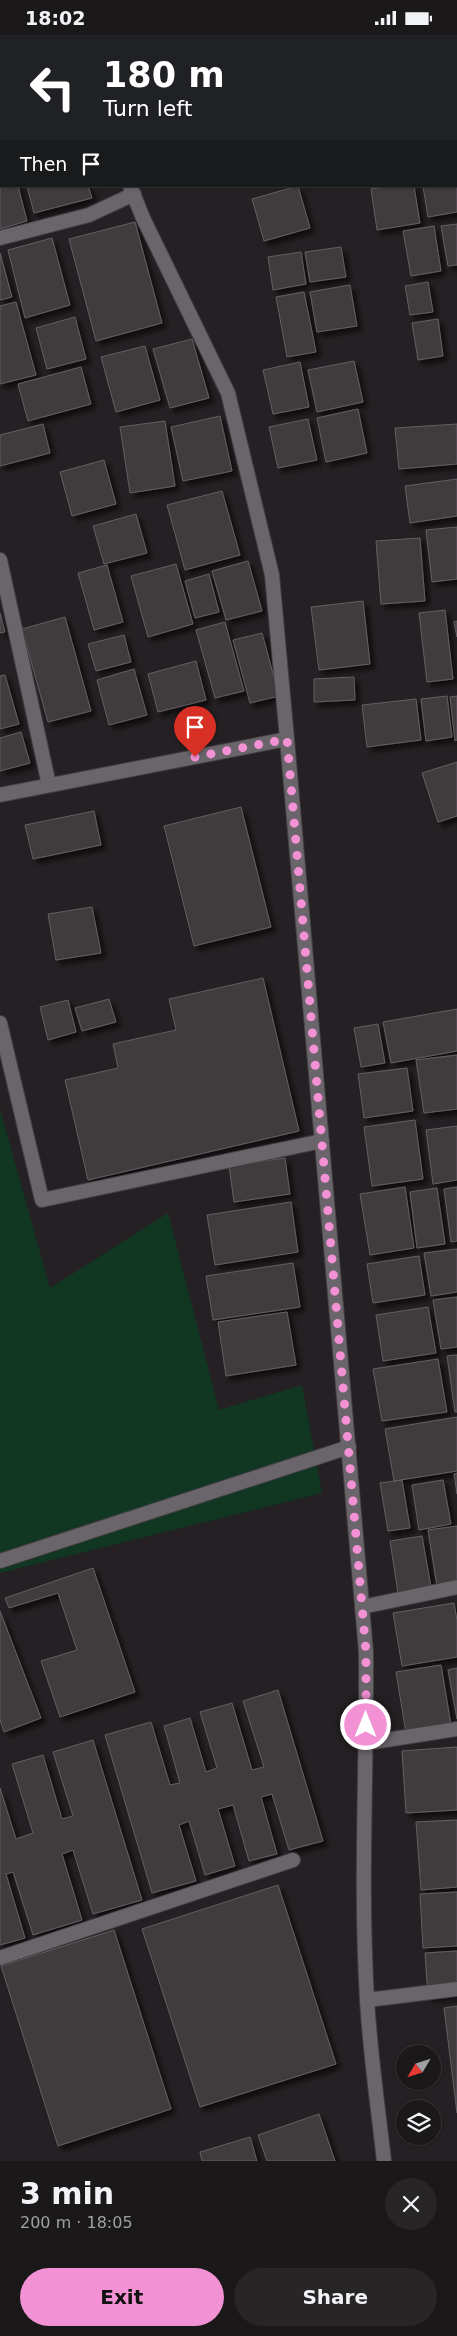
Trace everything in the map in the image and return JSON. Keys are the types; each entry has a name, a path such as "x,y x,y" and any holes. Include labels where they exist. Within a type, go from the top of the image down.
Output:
{"street":[{"path":"0,238 89,215 132,190 143,218 228,393 272,575 366,1652 363,1846 366,2001 384,2161"},
{"path":"0,560 49,785"},
{"path":"0,795 287,739"},
{"path":"0,1023 42,1200 322,1141"},
{"path":"0,1561 349,1447"},
{"path":"362,1607 457,1587"},
{"path":"366,1743 457,1729"},
{"path":"0,1959 293,1861"},
{"path":"366,2001 457,1989"}],"green space":[{"path":"0,1109 50,1288 168,1213 219,1410 302,1385 322,1493 0,1573"}],"building":[{"path":"0,187 18,187 27,221 0,229"},
{"path":"27,187 88,187 92,198 34,213"},
{"path":"298,187 310,228 264,241 252,199"},
{"path":"414,187 420,223 377,230 371,189"},
{"path":"423,187 457,187 457,212 428,217"},
{"path":"135,222 162,323 96,341 69,239"},
{"path":"457,224 457,265 448,266 441,226"},
{"path":"434,226 441,271 411,276 403,231"},
{"path":"52,238 70,305 25,318 8,250"},
{"path":"341,247 346,277 310,282 305,252"},
{"path":"301,252 306,284 273,290 268,257"},
{"path":"0,253 12,297 0,300"},
{"path":"428,282 433,312 410,315 405,286"},
{"path":"350,285 357,326 317,332 310,292"},
{"path":"304,292 316,352 287,357 276,297"},
{"path":"16,302 36,375 0,384 0,306"},
{"path":"75,317 86,359 47,369 36,328"},
{"path":"438,319 443,356 418,360 412,323"},
{"path":"192,339 209,398 170,408 153,349"},
{"path":"145,346 160,400 116,412 101,357"},
{"path":"354,361 363,402 317,412 308,370"},
{"path":"300,362 309,407 273,414 263,370"},
{"path":"81,367 91,404 28,421 18,384"},
{"path":"358,409 367,453 326,462 317,418"},
{"path":"220,416 232,471 183,481 171,427"},
{"path":"308,419 317,460 278,468 269,427"},
{"path":"165,421 175,486 130,493 120,427"},
{"path":"43,424 50,453 0,466 0,435"},
{"path":"457,424 457,464 399,469 395,428"},
{"path":"104,460 116,504 72,516 60,472"},
{"path":"457,479 457,516 410,523 405,486"},
{"path":"222,491 240,555 185,570 167,505"},
{"path":"136,514 147,553 104,564 93,526"},
{"path":"457,527 457,579 432,582 426,530"},
{"path":"420,538 425,601 381,604 376,541"},
{"path":"248,561 262,611 226,620 212,571"},
{"path":"176,564 193,624 148,637 131,576"},
{"path":"107,565 123,622 94,630 78,573"},
{"path":"209,574 219,612 195,618 185,581"},
{"path":"363,601 370,664 319,670 311,607"},
{"path":"445,610 453,679 427,682 419,613"},
{"path":"0,613 5,632 0,633"},
{"path":"65,617 91,711 48,722 22,629"},
{"path":"457,621 457,637 454,622"},
{"path":"225,622 244,691 215,698 196,630"},
{"path":"262,633 279,696 250,703 233,640"},
{"path":"124,635 131,662 96,671 88,644"},
{"path":"196,661 206,700 158,712 148,674"},
{"path":"134,669 147,715 109,725 97,680"},
{"path":"5,675 19,724 0,729 0,676"},
{"path":"354,677 355,700 314,702 314,679"},
{"path":"447,696 452,737 426,741 421,699"},
{"path":"457,696 457,740 455,741 450,697"},
{"path":"416,699 421,740 367,747 362,705"},
{"path":"21,732 30,763 0,771 0,738"},
{"path":"457,762 457,816 438,822 422,773"},
{"path":"241,807 271,927 194,946 164,826"},
{"path":"94,811 101,845 33,859 25,825"},
{"path":"92,907 101,953 56,960 48,914"},
{"path":"263,978 299,1131 88,1180 65,1080 118,1068 113,1044 176,1030 169,999"},
{"path":"109,999 116,1022 82,1031 75,1008"},
{"path":"68,1000 76,1032 48,1040 40,1007"},
{"path":"457,1009 457,1051 391,1063 383,1022"},
{"path":"378,1024 385,1063 361,1067 354,1028"},
{"path":"457,1055 457,1109 424,1113 416,1060"},
{"path":"407,1068 413,1111 364,1118 358,1074"},
{"path":"415,1120 423,1179 372,1186 364,1127"},
{"path":"457,1126 457,1180 433,1184 426,1130"},
{"path":"285,1158 290,1194 234,1202 229,1166"},
{"path":"405,1187 414,1248 370,1255 360,1194"},
{"path":"457,1187 457,1241 451,1242 444,1189"},
{"path":"437,1188 445,1244 417,1248 410,1192"},
{"path":"291,1202 298,1252 215,1265 207,1215"},
{"path":"457,1249 457,1292 431,1296 424,1253"},
{"path":"419,1256 425,1295 373,1303 367,1264"},
{"path":"293,1263 300,1307 213,1320 206,1276"},
{"path":"457,1297 457,1347 441,1349 433,1300"},
{"path":"428,1307 436,1353 383,1361 376,1315"},
{"path":"287,1312 296,1365 226,1376 218,1322"},
{"path":"457,1355 457,1412 455,1412 447,1356"},
{"path":"438,1359 447,1412 382,1421 373,1369"},
{"path":"457,1417 457,1471 394,1481 385,1429"},
{"path":"457,1473 457,1494 454,1474"},
{"path":"402,1480 410,1528 388,1531 380,1483"},
{"path":"443,1480 451,1524 419,1530 412,1485"},
{"path":"457,1526 457,1582 437,1586 428,1530"},
{"path":"422,1536 431,1587 398,1593 390,1541"},
{"path":"93,1568 135,1692 60,1717 41,1661 77,1650 58,1593 9,1608 5,1598"},
{"path":"454,1603 457,1620 457,1657 402,1666 393,1613"},
{"path":"0,1611 41,1718 4,1732 0,1720"},
{"path":"441,1665 451,1725 406,1733 396,1672"},
{"path":"457,1668 457,1719 448,1670"},
{"path":"278,1690 323,1841 289,1850 272,1794 261,1797 277,1854 249,1861 233,1805 218,1809 235,1866 205,1875 189,1821 179,1825 196,1881 152,1893 105,1735 151,1722 170,1785 180,1783 164,1726 190,1718 206,1772 217,1768 200,1712 232,1703 252,1770 264,1767 243,1701"},
{"path":"93,1740 142,1900 93,1914 73,1850 62,1854 82,1920 33,1935 13,1872 6,1874 25,1938 0,1945 0,1788 16,1839 33,1833 12,1764 43,1755 62,1819 73,1816 53,1752"},
{"path":"457,1747 457,1810 406,1813 402,1751"},
{"path":"457,1820 457,1887 421,1890 416,1822"},
{"path":"278,1885 336,2064 200,2107 142,1929"},
{"path":"457,1892 457,1946 423,1948 420,1894"},
{"path":"114,1930 171,2109 58,2146 1,1966"},
{"path":"457,1951 457,1995 428,1997 425,1953"},
{"path":"457,2006 457,2113 444,2008"},
{"path":"319,2114 335,2161 267,2161 258,2135"},
{"path":"250,2137 257,2161 202,2161 200,2152"}],"route":[{"path":"195,757 287,739 366,1652 366,1725"}]}
